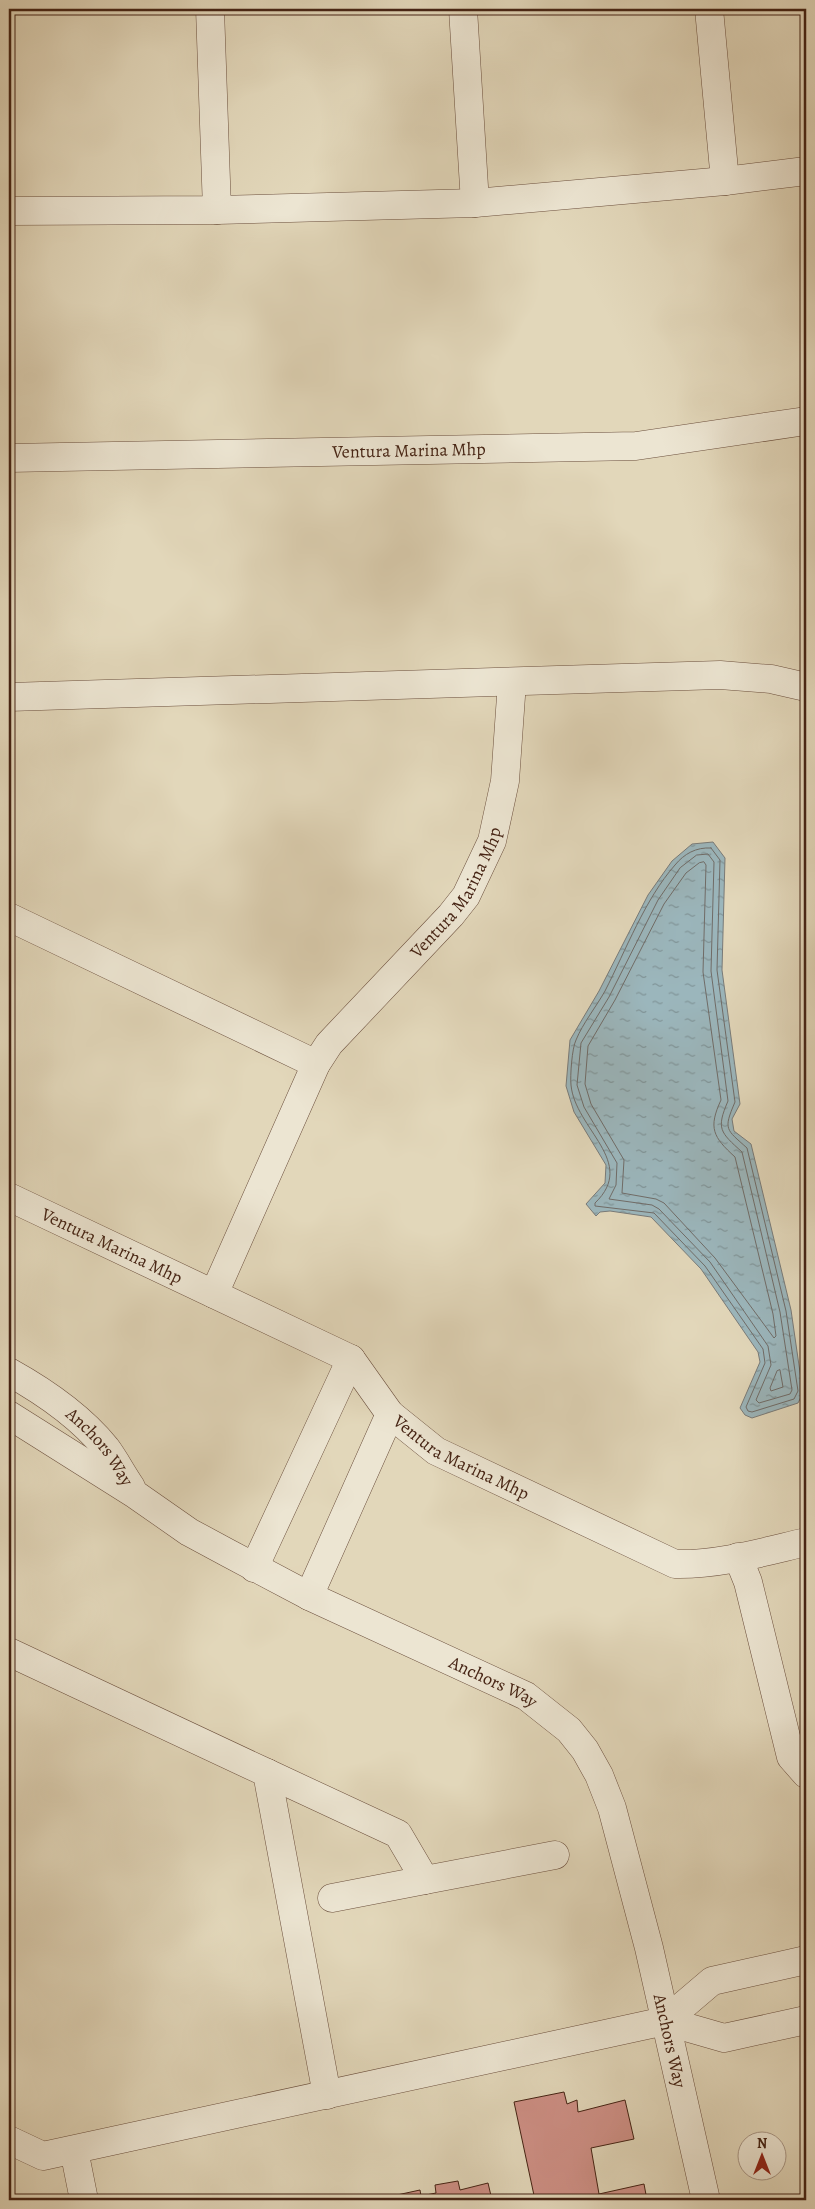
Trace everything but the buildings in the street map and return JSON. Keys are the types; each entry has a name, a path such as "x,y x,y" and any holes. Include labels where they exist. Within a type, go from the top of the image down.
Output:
{"street":[{"path":"210,9 216,210"},
{"path":"463,9 475,203"},
{"path":"709,9 725,181"},
{"path":"9,211 216,210 475,203 725,181 806,171"},
{"name":"Ventura Marina Mhp","path":"9,458 636,446 806,422"},
{"path":"9,697 720,674 771,679 806,687"},
{"name":"Ventura Marina Mhp","path":"214,1294 316,1064 328,1044 451,915 466,896 492,841 505,781 512,682"},
{"path":"9,917 316,1064"},
{"name":"Ventura Marina Mhp","path":"9,1197 351,1360 390,1414 436,1451 675,1564 693,1564 738,1557 806,1542"},
{"path":"254,1568 351,1360"},
{"name":"Anchors Way","path":"9,1372 58,1403 84,1425 106,1448 136,1495 189,1532 309,1596 526,1696 569,1730 585,1750 612,1808 649,1948 706,2200"},
{"path":"9,1394 43,1415 78,1441 106,1448"},
{"path":"309,1596 390,1414"},
{"path":"9,1415 136,1495"},
{"path":"738,1557 748,1582 791,1757 806,1774"},
{"path":"9,1652 398,1834 426,1880"},
{"path":"267,1772 327,2094"},
{"path":"332,1898 555,1855"},
{"path":"9,2140 44,2156 665,2021 712,1981 806,1960"},
{"path":"665,2021 724,2038 806,2020"},
{"path":"74,2150 84,2200"}],"water":[{"path":"713,842 725,858 722,970 740,1104 732,1119 734,1131 751,1144 791,1310 803,1393 798,1403 752,1418 745,1415 740,1408 760,1362 758,1352 701,1269 651,1217 610,1211 600,1212 596,1216 586,1204 605,1183 606,1165 574,1112 566,1086 570,1040 599,991 648,895 672,861 692,844"}]}
